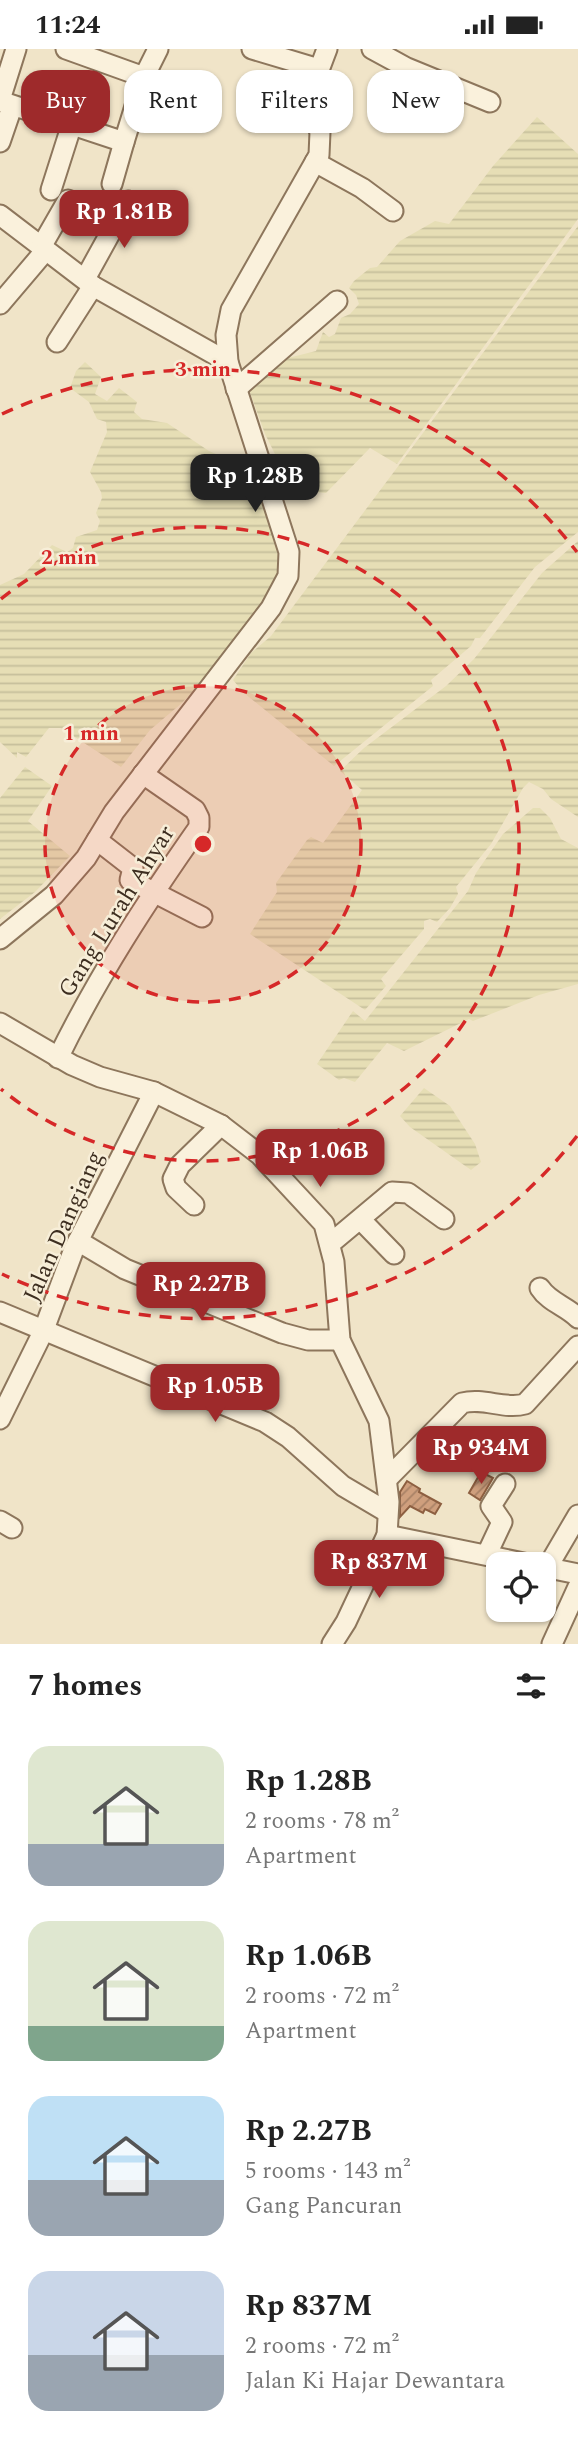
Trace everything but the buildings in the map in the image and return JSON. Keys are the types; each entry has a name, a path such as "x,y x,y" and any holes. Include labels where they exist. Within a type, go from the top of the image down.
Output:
{"street":[{"path":"0,142 4,103 16,49"},
{"path":"66,49 124,71"},
{"path":"148,70 158,49"},
{"path":"252,49 319,69"},
{"path":"0,939 54,895 86,858 143,774 271,608 288,576 289,552 236,390 228,362 226,335 231,310 315,162 321,141 320,132 307,102 327,49"},
{"path":"372,49 407,68 490,102"},
{"path":"4,103 21,108"},
{"path":"0,304 43,249 59,195 70,133"},
{"path":"98,133 124,142"},
{"path":"112,184 127,133"},
{"path":"315,162 362,188 393,211"},
{"path":"57,342 128,201"},
{"path":"2,222 89,282 228,362"},
{"path":"236,390 337,301"},
{"name":"Gang Lurah Ahyar","path":"58,1058 86,1001 154,891 199,827 195,810 143,774"},
{"path":"97,840 133,868 130,880 202,917"},
{"path":"0,1023 58,1058 100,1077 154,1092 221,1125 260,1155 295,1189 324,1224 331,1243 340,1340 379,1422 387,1479 387,1535 346,1622 332,1644"},
{"name":"Jalan Dangiang","path":"0,1419 43,1332 78,1241 154,1092"},
{"path":"194,1205 176,1188 173,1179 180,1165 221,1125"},
{"path":"331,1243 392,1192 408,1193 444,1219"},
{"path":"361,1220 394,1254"},
{"path":"78,1241 125,1269 282,1333 308,1340 340,1340"},
{"path":"540,1288 550,1300 562,1304 578,1318"},
{"path":"0,1312 265,1422 288,1437 344,1486 387,1512"},
{"path":"387,1479 461,1403 475,1400 513,1407 525,1404 578,1346"},
{"path":"488,1552 502,1522 491,1506 505,1484"},
{"path":"552,1552 578,1515"},
{"path":"387,1535 486,1554"},
{"path":"556,1569 578,1574"},
{"path":"552,1644 578,1587"}],"shaded area":[{"path":"537,117 578,154 578,219 397,464 370,448 326,493 315,492 306,498 288,482 293,467 284,458 277,458 248,387 282,353 292,357 316,351 323,332 329,337 335,334 341,318 350,314 359,304 356,295 349,288 354,281 370,268 377,267 400,241 435,221 449,224 493,166"},
{"path":"578,226 578,532 535,567 480,638 475,638 471,646 431,680 433,686 334,766 244,693 233,680 251,653 271,636"},
{"path":"85,362 101,377 95,394 107,401 119,388 137,402 134,412 142,419 167,423 209,451 257,472 287,556 277,585 228,654 182,703 150,730 121,767 61,728 49,728 26,757 17,752 17,758 0,742 0,585 24,574 52,545 67,552 73,548 76,537 97,530 100,521 96,513 102,498 101,492 90,472 107,432 106,422 97,419 89,402 70,388 76,371"},
{"path":"578,541 578,817 551,799 543,789 529,782 491,844 456,887 458,894 450,908 437,922 430,919 424,921 424,929 381,979 386,986 365,1010 250,934 277,892 276,883 307,840 311,837 323,843 362,790 340,771 364,748 446,686 474,659 542,573"},
{"path":"25,767 52,786 28,821 70,856 35,892 0,919 0,798"},
{"path":"533,808 540,808 550,818 561,839 578,848 578,984 539,995 473,1021 469,1019 404,1051 387,1043 355,1082 344,1078 339,1080 317,1064 353,1011 365,1021 468,891 476,873 503,834"},
{"path":"424,1088 450,1106 475,1144 481,1162 471,1170 410,1127 400,1116"}]}
